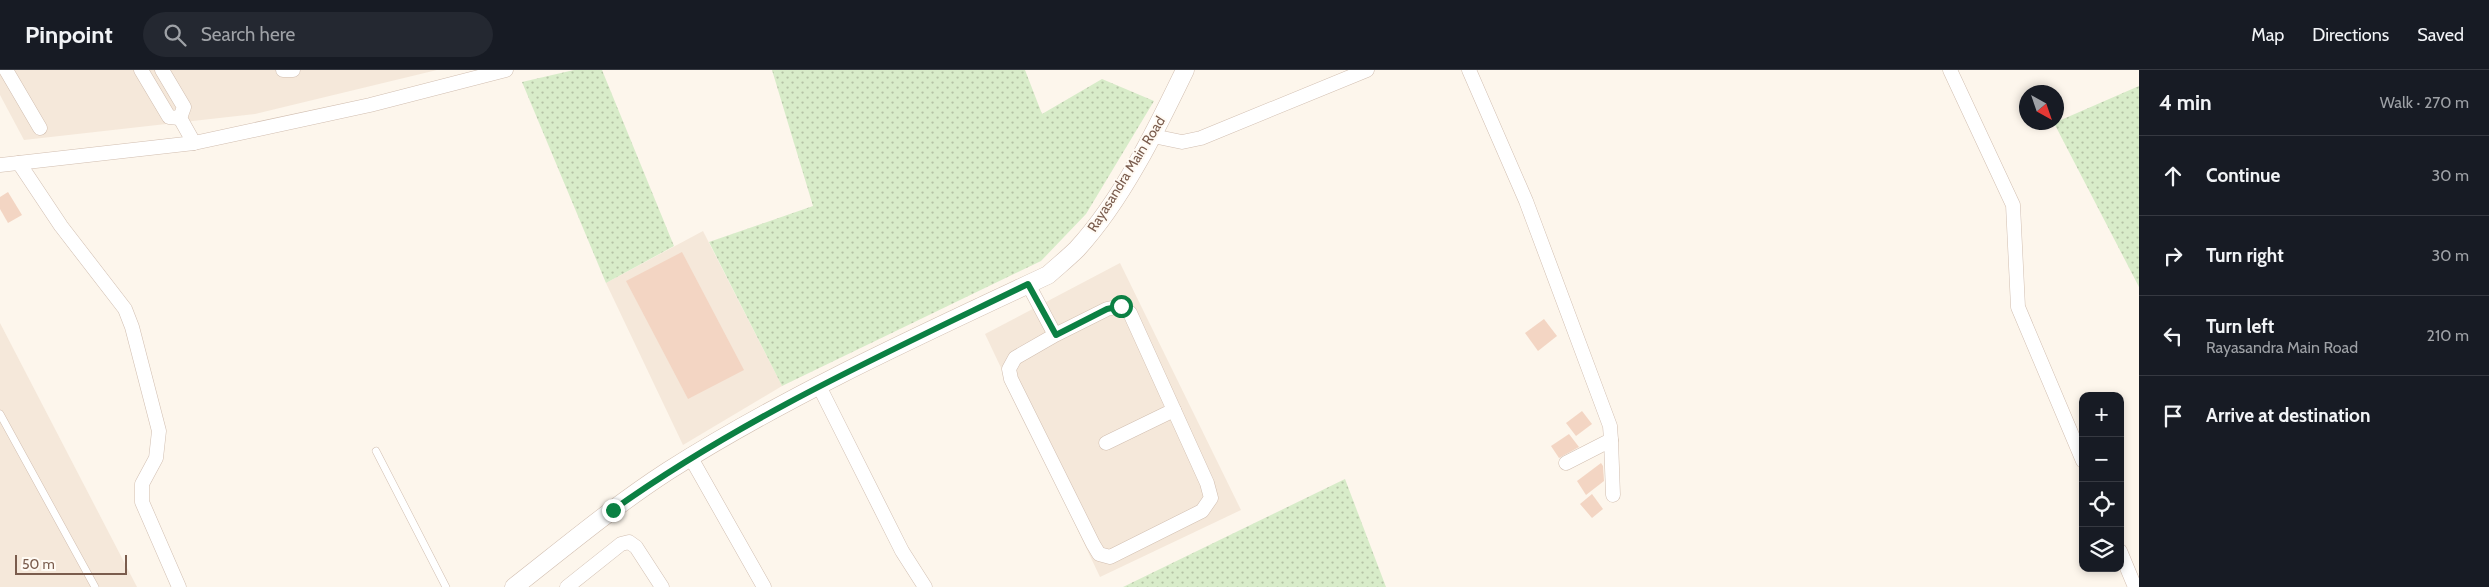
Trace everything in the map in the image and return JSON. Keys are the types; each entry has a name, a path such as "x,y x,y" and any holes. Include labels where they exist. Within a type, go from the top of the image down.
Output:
{"street":[{"path":"6,70 40,128"},
{"path":"141,70 169,117 180,118"},
{"path":"162,70 184,107 180,118 194,143"},
{"path":"283,70 293,70"},
{"path":"0,165 194,143 370,105 506,70"},
{"name":"Rayasandra Main Road","path":"514,587 613,510 691,458 819,386 1048,275 1076,250 1099,222 1153,136 1185,70"},
{"path":"1153,136 1182,142 1201,138 1367,70"},
{"path":"1468,70 1526,201 1604,408 1611,440 1614,495"},
{"path":"1950,70 2013,205 2018,307 2079,452"},
{"path":"18,163 60,226 125,309 132,327 159,431 156,458 142,484 142,502 179,587"},
{"path":"1028,284 1056,335"},
{"path":"1121,306 1130,313 1207,483 1211,498 1202,511 1110,557 1099,554 1011,379 1009,369 1015,358 1056,335 1107,309 1121,306"},
{"path":"819,386 902,551 925,587"},
{"path":"1106,443 1174,410"},
{"path":"1566,463 1611,440"},
{"path":"691,458 764,587"},
{"path":"567,587 621,544 629,542 636,548 662,587"},
{"path":"2124,561 2135,587"}],"lane":[{"path":"0,414 96,587"},
{"path":"376,451 446,587"}],"shaded area":[{"path":"0,70 437,70 255,114 24,140 0,95"},
{"path":"703,231 782,386 683,445 606,283"},
{"path":"1120,263 1241,510 1100,577 985,334"},
{"path":"0,323 137,587 0,587"}],"green space":[{"path":"574,70 602,70 674,246 606,283 522,82"},
{"path":"772,70 1025,70 1042,114 1102,79 1154,101 1086,214 1041,261 782,386 709,242 813,206"},
{"path":"2139,86 2139,287 2058,130 2064,130 2064,119"},
{"path":"1345,479 1386,587 1123,587"}],"building":[{"path":"8,192 22,215 8,223 0,209 0,197"},
{"path":"682,252 744,370 688,399 626,281"},
{"path":"1544,319 1557,336 1538,351 1525,333"},
{"path":"1582,411 1592,424 1576,436 1566,423"},
{"path":"1569,434 1579,447 1559,458 1551,446"},
{"path":"1601,463 1604,481 1586,495 1577,481"},
{"path":"1592,494 1603,509 1592,518 1580,504"}],"route":[{"path":"613,510 668,472 819,386 1028,284 1056,335 1107,309 1121,306"}]}
